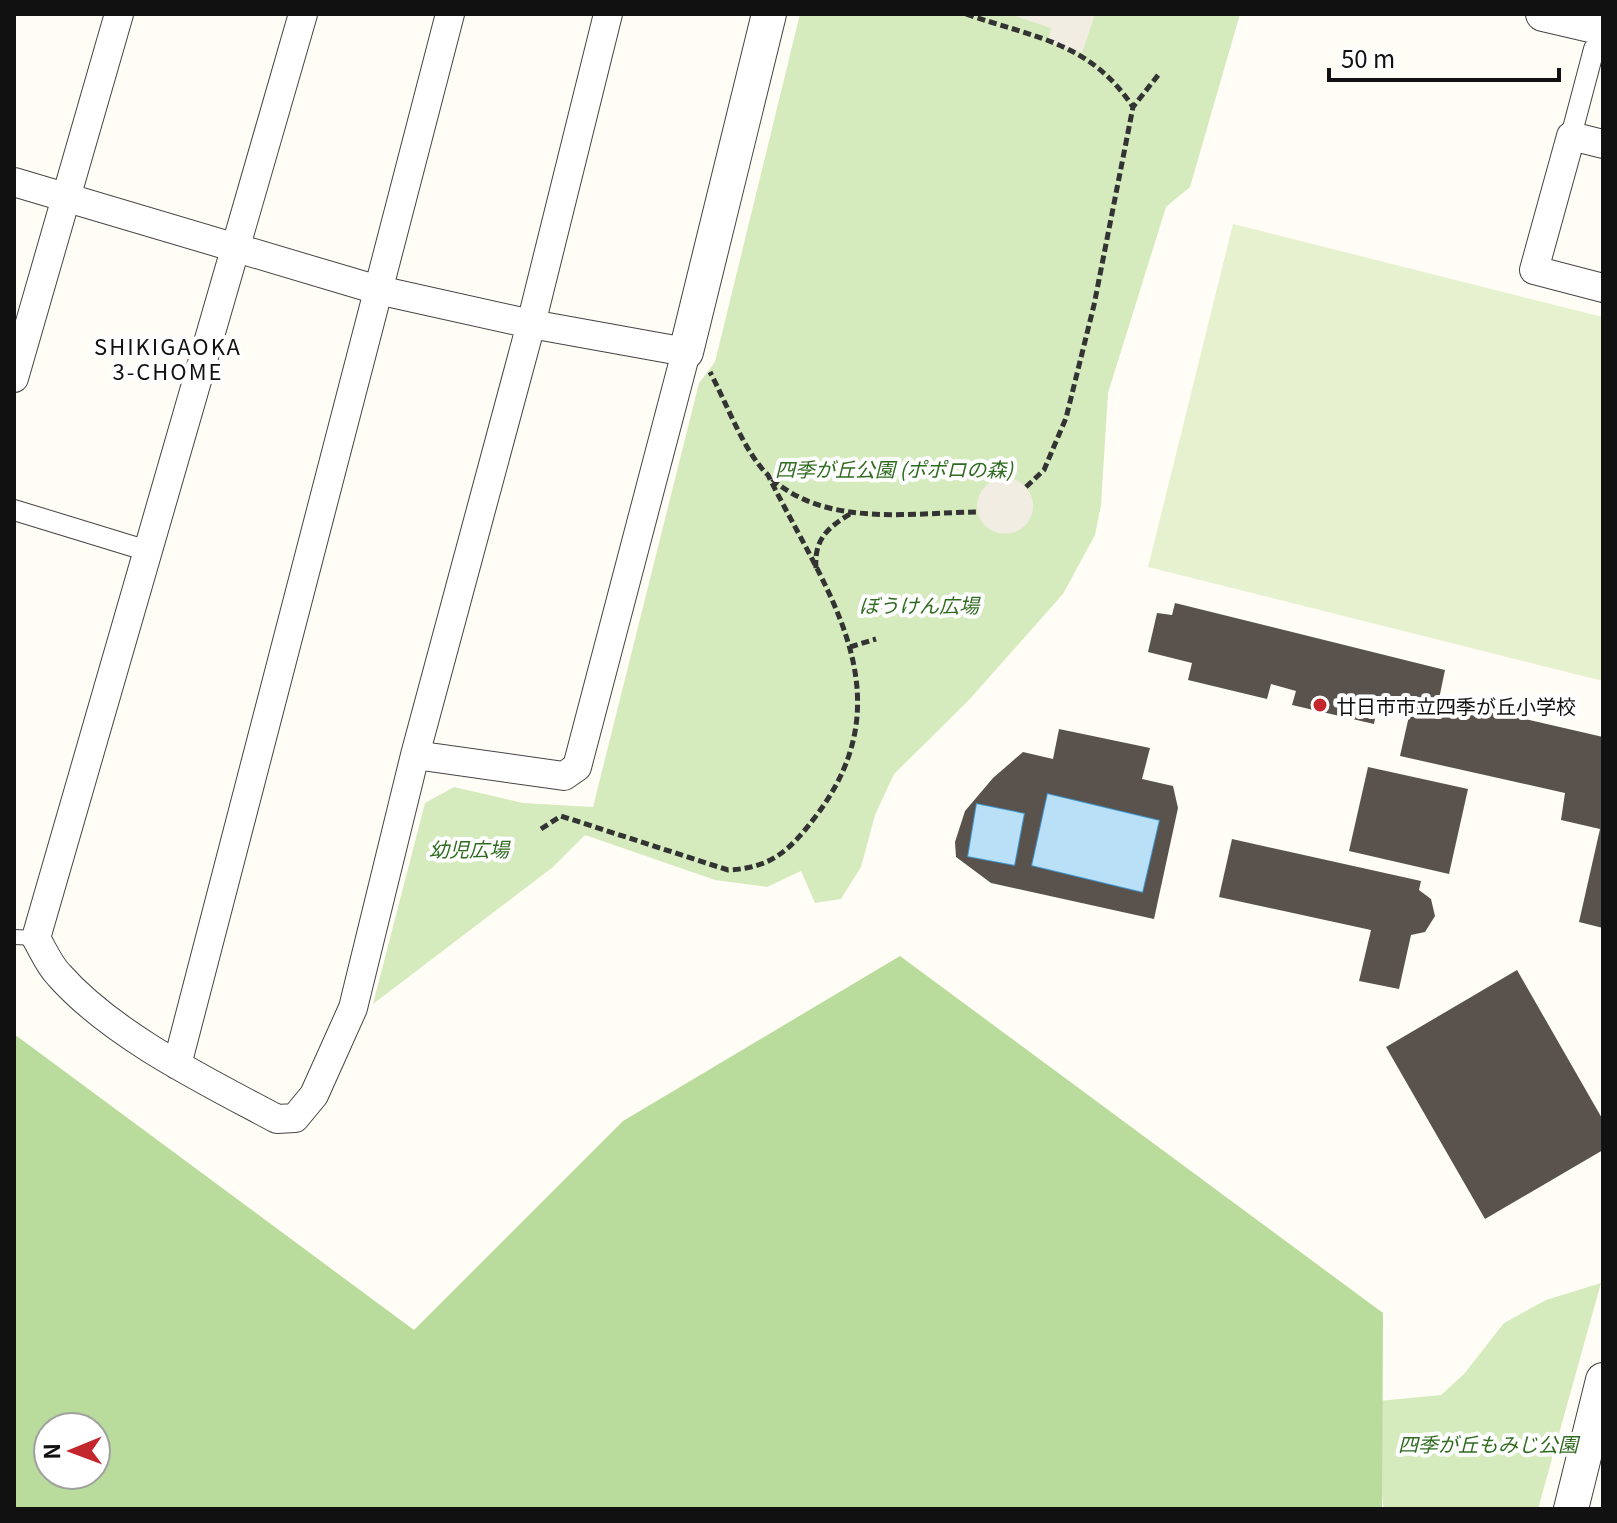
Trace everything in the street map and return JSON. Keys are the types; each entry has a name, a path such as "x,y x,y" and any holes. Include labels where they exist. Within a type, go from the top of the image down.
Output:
{"street":[{"path":"14,378 119,14"},
{"path":"303,14 148,551 25,937 81,998 177,1065 277,1119 295,1118 314,1095 353,1008 415,755 531,324 608,14"},
{"path":"177,1065 450,14"},
{"path":"415,755 564,776 577,767 698,362 769,14"},
{"path":"1543,14 1598,38 1534,270 1603,288"},
{"path":"1571,136 1603,144"},
{"path":"14,182 378,290 698,362"},
{"path":"14,510 148,551"},
{"path":"1571,1509 1603,1380"}],"path":[{"path":"966,14 1082,53 1114,79 1133,107"},
{"path":"1026,487 1044,470 1066,418 1094,305 1133,107 1159,74"},
{"path":"698,362 749,447 753,461 791,496 851,513 976,512"},
{"path":"541,829 561,816 728,870 756,869 780,854 802,833 850,759 860,701 846,631 768,475"},
{"path":"816,573 815,550 821,539 828,528 851,513"},
{"path":"850,647 876,639"}],"green space":[{"name":"四季が丘公園 (ポポロの森)","path":"800,14 1240,14 1190,187 1166,207 1108,393 1101,505 1095,535 1063,594 968,701 894,774 875,815 861,867 841,899 815,903 801,871 767,887 715,880 585,835 553,867 373,1004 425,803 454,787 523,803 593,807 699,383 715,362"},
{"path":"1233,224 1603,317 1603,681 1148,567"},
{"path":"900,956 1383,1313 1382,1509 14,1509 14,1034 414,1330 623,1121"},
{"name":"四季が丘もみじ公園","path":"1601,1283 1538,1509 1384,1509 1368,1402 1441,1395 1464,1374 1504,1323 1546,1300"}],"shaded area":[{"path":"1009,14 1095,14 1082,53 1048,42 1051,28"},
{"path":"1005,478 1025,486 1033,506 1025,526 1005,534 985,526 977,506 985,486"}],"water":[{"path":"1047,793 1160,820 1143,893 1031,866"},
{"path":"976,803 1025,813 1015,866 967,857"}],"building":[{"path":"1175,603 1445,670 1439,699 1603,737 1603,928 1579,922 1600,829 1561,820 1565,793 1400,756 1409,716 1377,708 1374,724 1292,705 1296,691 1271,684 1267,699 1188,680 1192,663 1148,652 1157,613 1172,615"},
{"path":"1059,729 1150,748 1142,779 1173,786 1178,808 1154,919 991,883 956,857 955,842 965,811 993,778 1023,752 1053,759","holes":["1047,793 1160,820 1143,893 1031,866","976,803 1025,813 1015,866 967,857"]},
{"path":"1368,767 1468,789 1449,874 1349,851"},
{"path":"1232,839 1421,881 1419,890 1431,899 1435,916 1425,932 1411,935 1399,989 1359,981 1371,930 1219,897"},
{"path":"1517,970 1603,1120 1603,1150 1485,1219 1386,1047"}],"place":[{"name":"廿日市市立四季が丘小学校","path":"1320,705"}],"district":[{"name":"SHIKIGAOKA 3-CHOME","path":"168,358"}],"park label":[{"name":"ぼうけん広場","path":"919,604"},
{"name":"幼児広場","path":"469,848"}]}
